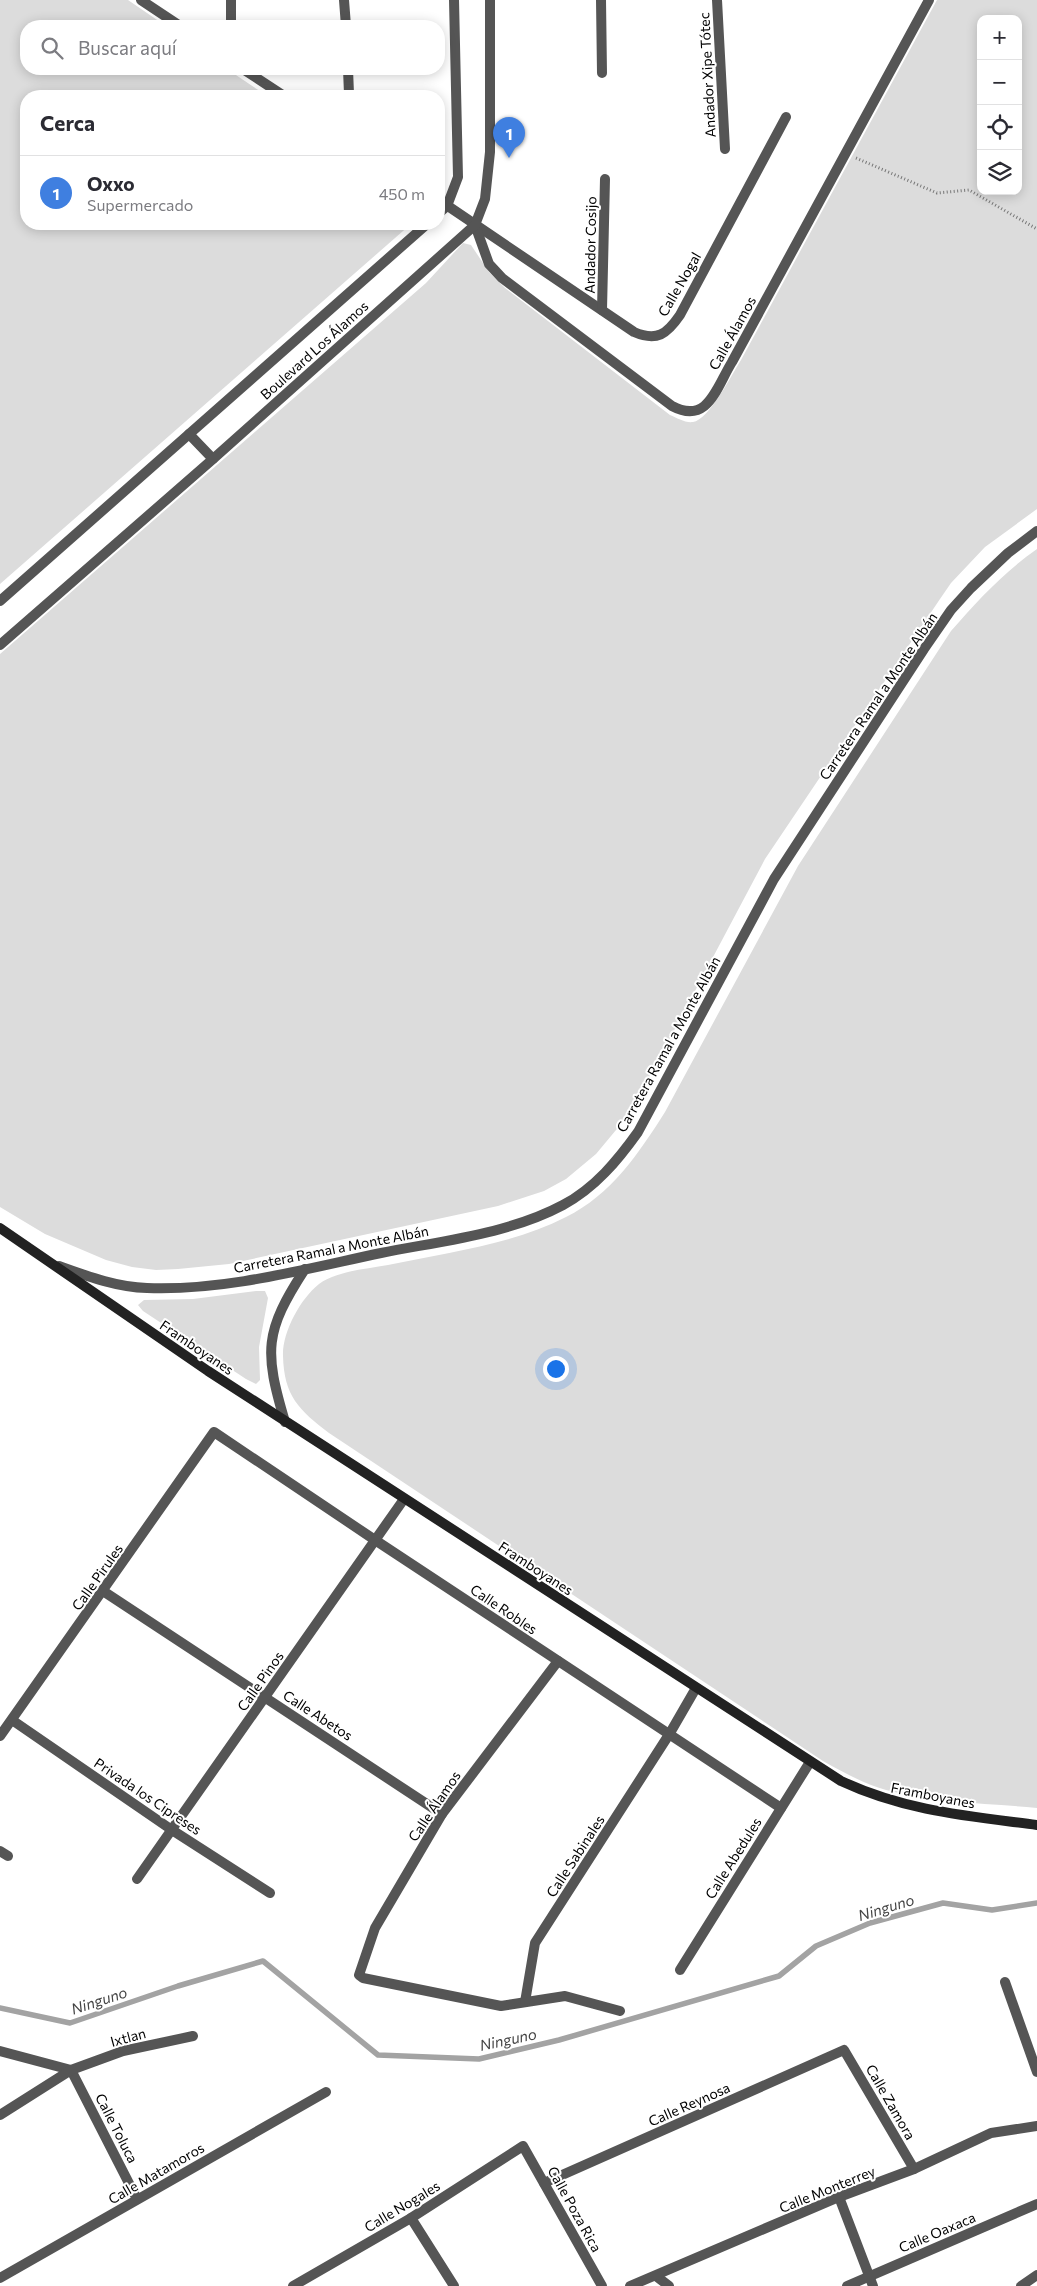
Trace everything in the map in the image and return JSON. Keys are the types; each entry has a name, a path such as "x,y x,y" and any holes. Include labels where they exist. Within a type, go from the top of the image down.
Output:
{"main road":[{"name":"Framboyanes","path":"0,1228 285,1422 841,1781 870,1795 894,1802 944,1813 1037,1825"}],"street":[{"path":"141,0 171,20"},
{"path":"231,0 231,20"},
{"path":"344,0 346,20"},
{"path":"445,200 458,177 454,0"},
{"name":"Boulevard Los Álamos","path":"0,645 213,459 475,225 486,199 490,152 490,0"},
{"path":"601,0 602,73"},
{"name":"Andador Xipe Tótec","path":"717,0 725,149"},
{"name":"Calle Álamos","path":"475,225 489,264 502,278 672,406 681,410 696,412 708,402 722,378 847,153 929,0"},
{"path":"253,75 275,90"},
{"path":"348,75 349,90"},
{"name":"Calle Nogal","path":"445,204 643,336 659,336 674,323 786,117"},
{"name":"Andador Cosijo","path":"602,310 605,180"},
{"name":"Boulevard Los Álamos","path":"0,601 420,230"},
{"path":"189,434 213,459"},
{"name":"Carretera Ramal a Monte Albán","path":"50,1263 95,1279 119,1285 160,1288 221,1283 305,1269 465,1237 524,1221 564,1205 584,1192 612,1166 638,1132 774,879 924,649 951,610 971,588 1008,553 1037,531"},
{"path":"285,1422 271,1370 273,1328 288,1295 305,1269"},
{"name":"Calle Robles","path":"214,1432 374,1540 781,1808"},
{"name":"Calle Pirules","path":"0,1736 214,1432"},
{"name":"Calle Pinos","path":"137,1879 404,1499"},
{"name":"Calle Abetos","path":"103,1592 442,1814"},
{"name":"Calle Álamos","path":"524,2002 500,2006 363,1978 359,1975 360,1967 375,1928 442,1814 558,1661"},
{"name":"Calle Sabinales","path":"524,2002 535,1943 670,1734 696,1688"},
{"name":"Privada los Cipreses","path":"12,1720 172,1830 270,1893"},
{"name":"Calle Abedules","path":"680,1970 810,1762"},
{"path":"1005,1982 1037,2072"},
{"path":"524,2002 565,1996 620,2011"},
{"name":"Ixtlan","path":"0,2115 72,2070 123,2051 193,2036"},
{"name":"Calle Zamora","path":"844,2050 914,2169"},
{"name":"Calle Reynosa","path":"544,2183 844,2050"},
{"path":"0,2052 72,2070"},
{"name":"Calle Toluca","path":"72,2070 137,2199"},
{"name":"Calle Matamoros","path":"0,2278 326,2092"},
{"name":"Calle Monterrey","path":"630,2286 839,2198 914,2169 991,2133 1037,2126"},
{"name":"Calle Poza Rica","path":"523,2146 602,2286"},
{"name":"Calle Nogales","path":"293,2286 411,2218 523,2146"},
{"path":"839,2198 871,2281"},
{"name":"Calle Oaxaca","path":"847,2286 871,2281 1037,2204"},
{"path":"411,2218 454,2286"},
{"path":"1021,2286 1037,2275"},
{"path":"656,2276 669,2286"}],"path":[{"path":"847,153 936,193 969,190 1037,229"}],"shaded area":[{"path":"0,0 128,0 157,20 20,20 20,75 236,75 258,90 20,90 20,230 404,230 0,584"},
{"path":"937,0 1037,0 1037,509 985,547 951,583 940,599 765,859 642,1091 621,1124 596,1154 566,1179 544,1191 498,1206 229,1264 178,1269 156,1270 132,1267 106,1260 45,1234 0,1207 0,654 426,283 463,243 471,245 489,272 505,288 670,415 687,422 693,422 706,413 720,396"},
{"path":"1037,549 1037,1808 923,1798 904,1794 870,1784 823,1761 329,1433 309,1417 290,1392 284,1370 283,1347 289,1327 299,1307 312,1290 326,1280 352,1271 501,1241 545,1227 582,1208 597,1197 623,1172 665,1112 798,866 951,631 991,587"},
{"path":"265,1291 268,1298 259,1347 260,1380 256,1384 143,1311 138,1305 144,1300 193,1299"}],"waterway":[{"name":"Ninguno","path":"0,2008 70,2023 178,1986 263,1961 378,2055 479,2059 559,2040 779,1976 816,1946 870,1923 943,1903 992,1910 1037,1903"}],"place":[{"name":"Oxxo","path":"509,158"}]}
